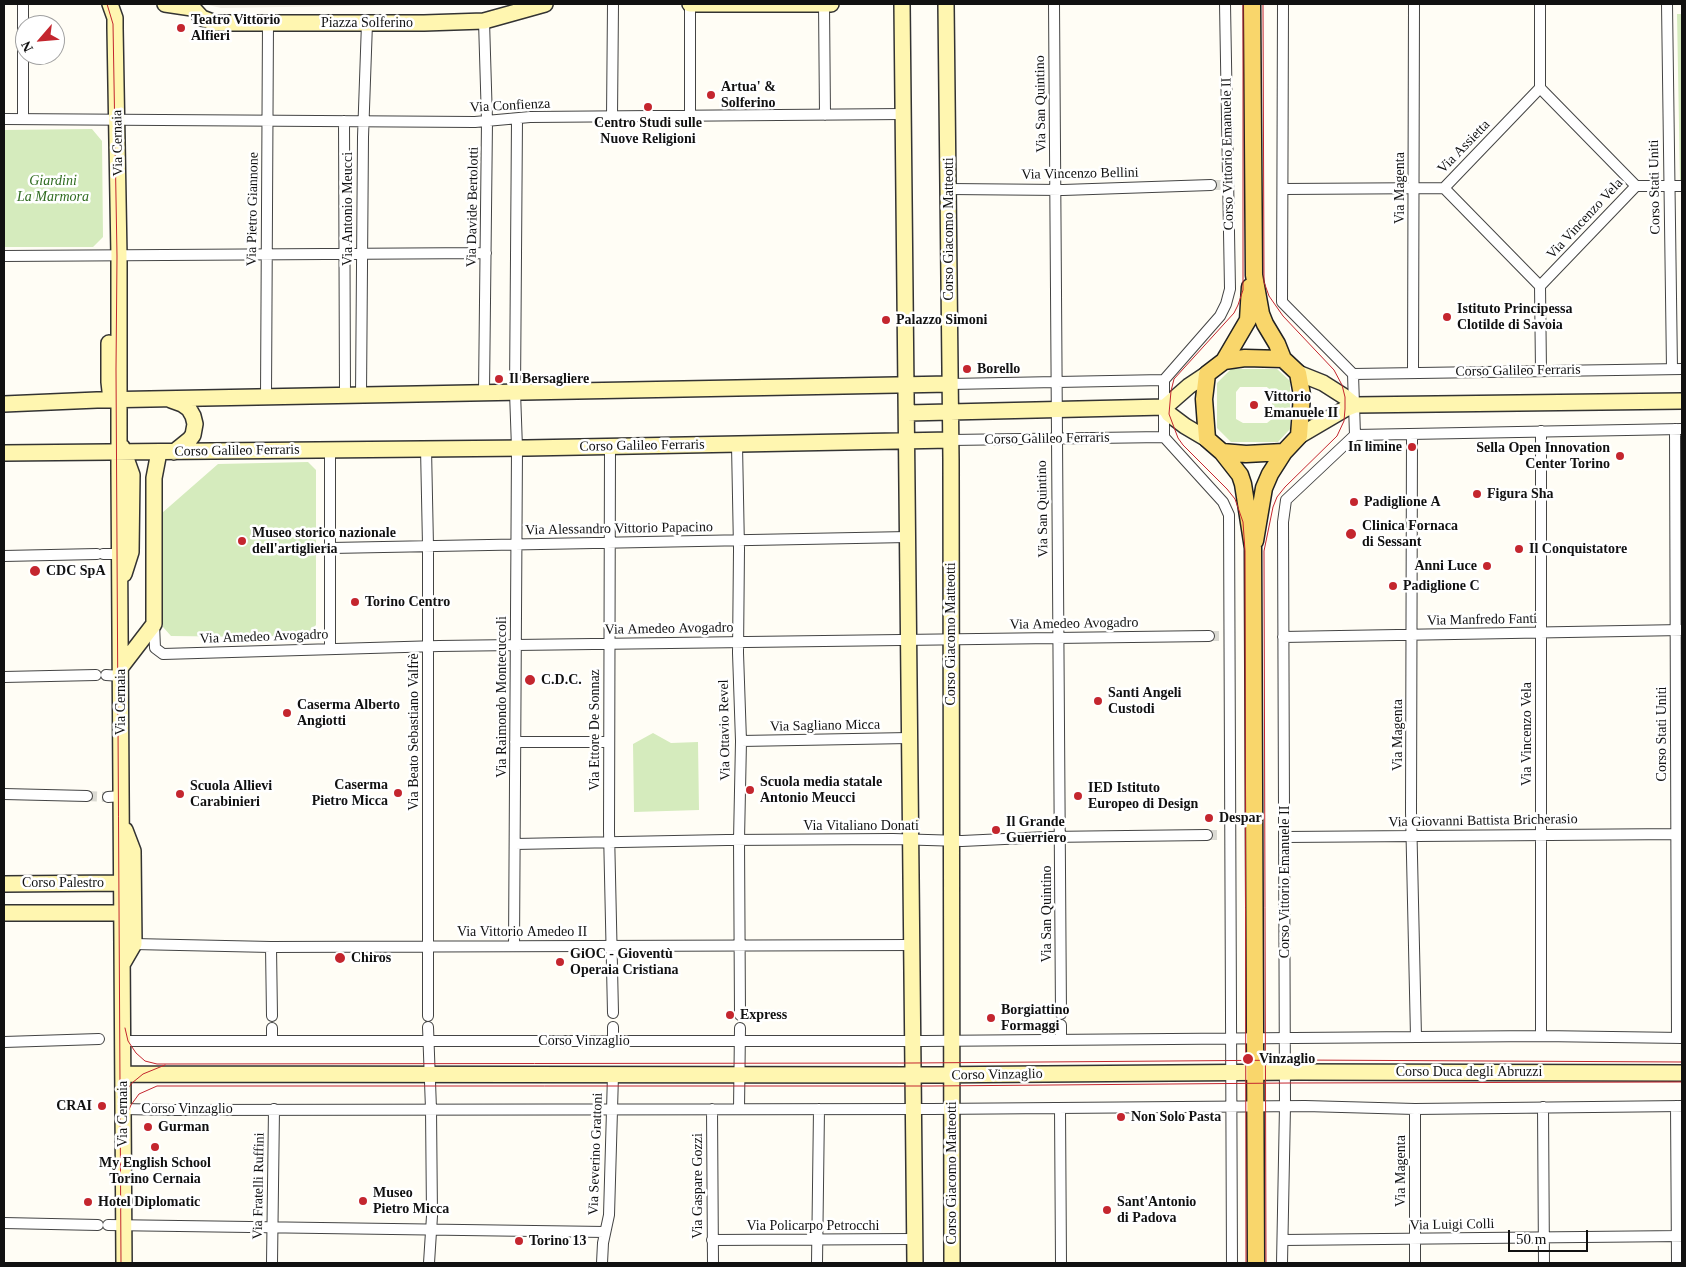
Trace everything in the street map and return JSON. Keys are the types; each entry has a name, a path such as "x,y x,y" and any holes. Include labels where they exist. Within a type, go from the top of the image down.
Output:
{"main road":[{"name":"Corso Vittorio Emanuele II","path":"1252,4 1254,275 1261,314 1283,360"},
{"name":"Corso Vittorio Emanuele II","path":"1224,361 1248,320 1250,289 1254,275"},
{"path":"1254,548 1264,488 1270,474 1284,452 1299,436 1302,395 1298,373 1283,360 1245,358 1224,361 1207,374 1204,400 1206,439 1222,452 1240,475 1254,548 1256,1263"},
{"path":"1222,452 1246,454 1284,452"}],"street":[{"path":"23,4 23,119"},
{"name":"Via Cernaia","path":"110,4 115,18 118,119 119,283 115,400 119,416 121,447 121,671 115,797 133,851 134,944"},
{"name":"Piazza Solferino","path":"165,4 190,6 202,18 212,22 268,23 484,22 546,4"},
{"path":"612,117 613,4"},
{"path":"690,116 690,4 831,4"},
{"path":"824,4 826,115"},
{"path":"902,4 914,1263"},
{"name":"Corso Giacomo Matteotti","path":"946,4 951,440 952,1263"},
{"name":"Via San Quintino","path":"1054,4 1061,1014"},
{"name":"Corso Vittorio Emanuele II","path":"1164,380 1220,316 1226,304 1230,282 1220,185 1225,4"},
{"path":"1283,4 1284,189 1282,302 1353,374 1355,435 1679,429"},
{"name":"Via Magenta","path":"1413,373 1414,4"},
{"path":"1540,4 1540,88"},
{"name":"Corso Stati Uniti","path":"1667,4 1668,186 1677,369"},
{"name":"Via Davide Bertolotti","path":"484,22 487,121 484,392"},
{"name":"Via Pietro Giannone","path":"266,396 266,254 269,120 268,23"},
{"name":"Via Antonio Meucci","path":"361,395 363,122 367,23"},
{"name":"Via Vincenzo Vela","path":"1540,88 1636,186 1540,286"},
{"name":"Via Assietta","path":"1540,88 1444,188 1540,286"},
{"name":"Via Confienza","path":"4,119 363,122 904,114"},
{"path":"517,119 515,392 517,448"},
{"name":"Via Antonio Meucci","path":"344,121 345,395"},
{"name":"Via Vincenzo Bellini","path":"949,189 1056,189 1220,185"},
{"path":"1636,186 1682,186"},
{"path":"1284,189 1444,188"},
{"path":"4,256 486,253"},
{"path":"1540,286 1541,371"},
{"name":"Corso Galileo Ferraris","path":"1353,374 1677,369"},
{"path":"1298,373 1323,383 1345,396 1355,405"},
{"path":"1165,407 1189,386 1207,374"},
{"path":"4,404 266,396 1164,380 1164,437 1223,502 1229,515 1225,636 1226,835 1231,1038 1232,1263"},
{"path":"4,677 101,675 121,671 154,624 154,481 167,452 190,439 193,435 195,424 191,413 185,406 167,399"},
{"path":"1299,436 1355,405 1682,401"},
{"path":"1165,407 1169,414 1206,439"},
{"name":"Corso Galileo Ferraris","path":"907,413 1165,407"},
{"name":"Corso Stati Uniti","path":"1679,429 1679,1038"},
{"name":"Via Vincenzo Vela","path":"1541,432 1541,1036"},
{"name":"Via Magenta","path":"1412,434 1412,837 1416,1037"},
{"name":"Corso Vittorio Emanuele II","path":"1282,1263 1285,1106 1283,522 1286,500 1355,435"},
{"name":"Corso Galileo Ferraris","path":"4,453 121,447 167,452 610,447 907,440 1164,437"},
{"name":"Via Ottavio Revel","path":"737,445 739,540 738,642 741,741 739,840 740,1015"},
{"name":"Via Cernaia","path":"120,585 132,552 132,475 121,447"},
{"name":"Via Ettore De Sonnaz","path":"610,447 608,644 609,842 613,1013"},
{"name":"Via Beato Sebastiano Valfrè","path":"426,448 428,546 428,1041"},
{"name":"Via Raimondo Montecuccoli","path":"514,946 517,448"},
{"path":"330,449 330,648"},
{"name":"Via Alessandro Vittorio Papacino","path":"331,548 908,537"},
{"path":"4,556 120,554"},
{"name":"Via Amedeo Avogadro","path":"154,624 155,648 163,654 330,648 1209,636"},
{"name":"Via Manfredo Fanti","path":"1283,637 1679,631"},
{"name":"Via Sagliano Micca","path":"741,741 909,738"},
{"path":"515,742 609,742"},
{"path":"4,794 86,796"},
{"name":"Via Cernaia","path":"122,820 124,1263"},
{"name":"Via Giovanni Battista Bricherasio","path":"1285,837 1679,834"},
{"name":"Via Vitaliano Donati","path":"515,844 739,840 910,839 951,841 1207,835"},
{"name":"Corso Palestro","path":"4,884 123,883"},
{"path":"4,913 123,913"},
{"path":"122,964 134,944"},
{"name":"Via Vittorio Amedeo II","path":"134,944 271,947 911,945"},
{"path":"271,947 272,1016"},
{"path":"1061,1025 1061,1039"},
{"path":"613,1027 613,1041"},
{"path":"272,1028 272,1041"},
{"path":"740,1028 740,1109"},
{"path":"1256,1038 1541,1036 1679,1038"},
{"name":"Corso Vinzaglio","path":"123,1041 1256,1038"},
{"path":"4,1042 99,1039"},
{"path":"428,1041 431,1109 431,1229 429,1263"},
{"name":"Corso Vinzaglio","path":"123,1074 952,1075 1256,1072"},
{"name":"Corso Duca degli Abruzzi","path":"1256,1072 1682,1072"},
{"name":"Via Severino Grattoni","path":"602,1263 602,1243 609,1215 613,1075"},
{"path":"1256,1106 1415,1109 1679,1106 1679,1236 1677,1263"},
{"name":"Corso Vinzaglio","path":"123,1109 953,1109 1256,1106"},
{"path":"1543,1107 1544,1263"},
{"path":"1060,1108 1061,1263"},
{"name":"Via Fratelli Ruffini","path":"272,1263 274,1109"},
{"name":"Via Gaspare Gozzi","path":"712,1109 713,1263"},
{"path":"818,1263 819,1109"},
{"name":"Via Magenta","path":"1415,1109 1415,1263"},
{"path":"4,1223 605,1232"},
{"name":"Via Luigi Colli","path":"1283,1240 1679,1236"},
{"name":"Via Policarpo Petrocchi","path":"712,1240 914,1239"}],"green space":[{"path":"1677,14 1682,14 1682,181 1680,181"},
{"name":"Giardini La Marmora","path":"92,129 102,141 103,237 93,247 4,247 4,130"},
{"path":"1231,369 1277,369 1290,381 1290,429 1278,442 1231,442 1217,428 1217,383","holes":["1240,387 1267,387 1272,393 1272,419 1267,423 1243,423 1236,419 1236,392"]},
{"path":"308,462 316,470 316,625 307,634 256,637 171,636 163,627 162,513 218,464"},
{"path":"653,733 671,743 698,742 699,810 634,812 633,744"}],"shaded area":[{"path":"204,4 464,4 221,8"}],"tunnel":[{"path":"1211,185 1222,185"},
{"path":"1209,636 1221,636"},
{"path":"87,796 108,797"},
{"path":"1207,835 1222,835"}],"tram line":[{"path":"107,4 113,24 117,256 121,1263"},
{"path":"1243,4 1243,290 1234,313 1174,379 1169,414 1178,438 1183,445 1235,499 1243,522 1245,551 1246,1263"},
{"path":"1263,4 1264,282 1269,296 1283,316 1334,370 1342,385 1345,397 1344,421 1337,436 1277,497 1273,507 1264,551 1266,1263"},
{"path":"125,1028 128,1041 136,1053 145,1061 157,1064 912,1063 1298,1060 1682,1062"},
{"path":"123,1100 126,1091 132,1083 143,1074 165,1065"},
{"path":"126,1116 139,1094 157,1086 932,1086 1682,1082"}],"place":[{"name":"Teatro Vittorio Alfieri","path":"181,28"},
{"name":"Artua' & Solferino","path":"711,95"},
{"name":"Centro Studi sulle Nuove Religioni","path":"648,107"},
{"name":"Istituto Principessa Clotilde di Savoia","path":"1447,317"},
{"name":"Palazzo Simoni","path":"886,320"},
{"name":"Borello","path":"967,369"},
{"name":"Il Bersagliere","path":"499,379"},
{"name":"Vittorio Emanuele II","path":"1254,405"},
{"name":"In limine","path":"1412,447"},
{"name":"Sella Open Innovation Center Torino","path":"1620,456"},
{"name":"Figura Sha","path":"1477,494"},
{"name":"Padiglione A","path":"1354,502"},
{"name":"Clinica Fornaca di Sessant","path":"1351,534"},
{"name":"Museo storico nazionale dell'artiglieria","path":"242,541"},
{"name":"Il Conquistatore","path":"1519,549"},
{"name":"Anni Luce","path":"1487,566"},
{"name":"CDC SpA","path":"35,571"},
{"name":"Padiglione C","path":"1393,586"},
{"name":"Torino Centro","path":"355,602"},
{"name":"C.D.C.","path":"530,680"},
{"name":"Santi Angeli Custodi","path":"1098,701"},
{"name":"Caserma Alberto Angiotti","path":"287,713"},
{"name":"Scuola media statale Antonio Meucci","path":"750,790"},
{"name":"Caserma Pietro Micca","path":"398,793"},
{"name":"Scuola Allievi Carabinieri","path":"180,794"},
{"name":"IED Istituto Europeo di Design","path":"1078,796"},
{"name":"Despar","path":"1209,818"},
{"name":"Il Grande Guerriero","path":"996,830"},
{"name":"Chiros","path":"340,958"},
{"name":"GiOC - Gioventù Operaia Cristiana","path":"560,962"},
{"name":"Express","path":"730,1015"},
{"name":"Borgiattino Formaggi","path":"991,1018"},
{"name":"Vinzaglio","path":"1248,1059"},
{"name":"CRAI","path":"102,1106"},
{"name":"Non Solo Pasta","path":"1121,1117"},
{"name":"Gurman","path":"148,1127"},
{"name":"My English School Torino Cernaia","path":"155,1147"},
{"name":"Museo Pietro Micca","path":"363,1201"},
{"name":"Hotel Diplomatic","path":"88,1202"},
{"name":"Sant'Antonio di Padova","path":"1107,1210"},
{"name":"Torino 13","path":"519,1241"}]}
